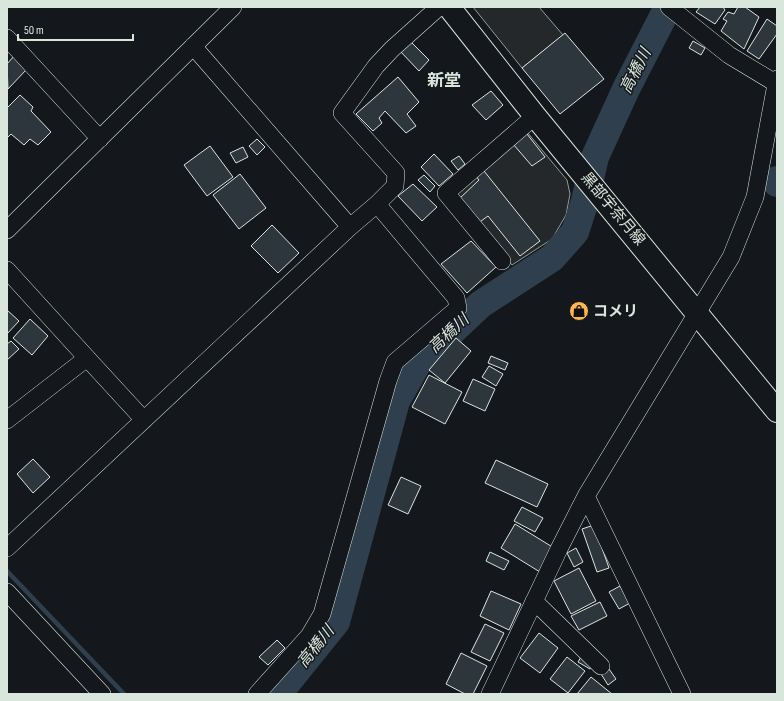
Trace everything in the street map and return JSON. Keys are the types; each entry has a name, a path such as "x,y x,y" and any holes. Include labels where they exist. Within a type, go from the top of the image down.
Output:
{"main road":[{"name":"黒部宇奈月線","path":"449,7 535,116 642,244 696,313 777,411"}],"street":[{"path":"7,230 233,7"},
{"path":"7,548 350,227 378,204 396,186 396,173 342,114 376,66 392,49 439,7"},
{"path":"490,694 586,496 731,257 755,197 776,82 730,55 673,10"},
{"path":"7,38 100,139"},
{"path":"193,46 350,227"},
{"path":"502,261 446,193 535,116"},
{"path":"257,694 309,636 322,614 388,381 395,362 458,308 456,298 378,204"},
{"path":"7,270 144,420"},
{"path":"7,420 87,358"},
{"path":"586,496 682,694"},
{"path":"7,592 102,694"},
{"path":"534,601 601,666"}],"shaded area":[{"path":"473,7 539,7 563,35 522,68"},
{"path":"527,132 567,180 570,194 566,215 552,239 512,265 455,195"}],"building":[{"path":"700,7 723,7 725,10 715,24 696,12"},
{"path":"738,7 745,7 759,17 744,49 721,31 727,21 723,19 728,12 734,14"},
{"path":"767,19 777,26 777,34 759,59 747,51"},
{"path":"565,33 604,79 560,114 522,68"},
{"path":"693,41 705,48 701,55 689,48"},
{"path":"411,42 429,60 419,71 400,51"},
{"path":"14,56 26,70 8,89 7,64"},
{"path":"398,77 419,102 407,114 416,126 406,133 385,111 379,118 382,123 373,131 356,114"},
{"path":"491,91 503,105 486,120 472,105"},
{"path":"20,95 33,107 31,111 51,132 38,145 30,139 24,145 11,134 7,138 7,108"},
{"path":"527,134 545,157 532,166 513,144"},
{"path":"257,139 265,147 257,155 249,146"},
{"path":"210,146 233,177 207,196 184,165"},
{"path":"243,147 248,157 236,163 230,153"},
{"path":"434,154 453,174 439,186 421,167"},
{"path":"459,156 465,164 458,170 451,161"},
{"path":"484,171 540,241 520,256 488,216 477,224 459,199 479,180 475,175"},
{"path":"240,174 266,208 239,229 213,195"},
{"path":"424,175 435,186 430,192 418,180"},
{"path":"413,184 437,207 422,221 398,196"},
{"path":"272,225 299,253 278,273 251,246"},
{"path":"471,241 496,267 467,293 441,264"},
{"path":"7,310 19,321 7,334"},
{"path":"30,319 48,336 32,355 13,338"},
{"path":"456,338 471,351 445,383 429,370"},
{"path":"11,341 19,349 7,360 7,344"},
{"path":"491,356 508,363 505,370 488,363"},
{"path":"489,366 503,374 496,386 482,377"},
{"path":"429,375 462,392 445,424 412,407"},
{"path":"473,379 495,389 485,411 463,401"},
{"path":"33,459 50,477 33,493 17,474"},
{"path":"496,460 548,484 537,507 485,483"},
{"path":"401,477 421,486 408,514 388,505"},
{"path":"522,507 543,518 535,532 514,521"},
{"path":"515,524 554,548 540,572 501,548"},
{"path":"594,525 609,568 597,572 582,529"},
{"path":"576,548 583,562 574,567 567,553"},
{"path":"490,552 509,561 504,570 486,561"},
{"path":"579,568 596,601 571,614 554,581"},
{"path":"620,586 630,603 619,609 609,592"},
{"path":"491,591 521,604 509,630 480,616"},
{"path":"600,602 607,616 579,630 571,616"},
{"path":"485,624 504,633 490,661 471,652"},
{"path":"539,633 558,648 540,673 520,658"},
{"path":"277,640 285,648 268,665 259,657"},
{"path":"461,653 487,666 473,694 465,694 446,684"},
{"path":"567,657 585,671 568,693 550,679"},
{"path":"581,657 593,664 590,669 578,662"},
{"path":"609,669 616,679 608,685 601,674"},
{"path":"591,677 612,694 577,694"}],"waterway":[{"name":"高橋川","path":"278,694 336,622 396,401 417,364 481,304 552,258 575,232 585,201 595,157 626,89 668,7"},
{"path":"7,571 124,694"}],"place":[{"name":"コメリ","path":"579,311"}],"district":[{"name":"新堂","path":"444,81"}]}
